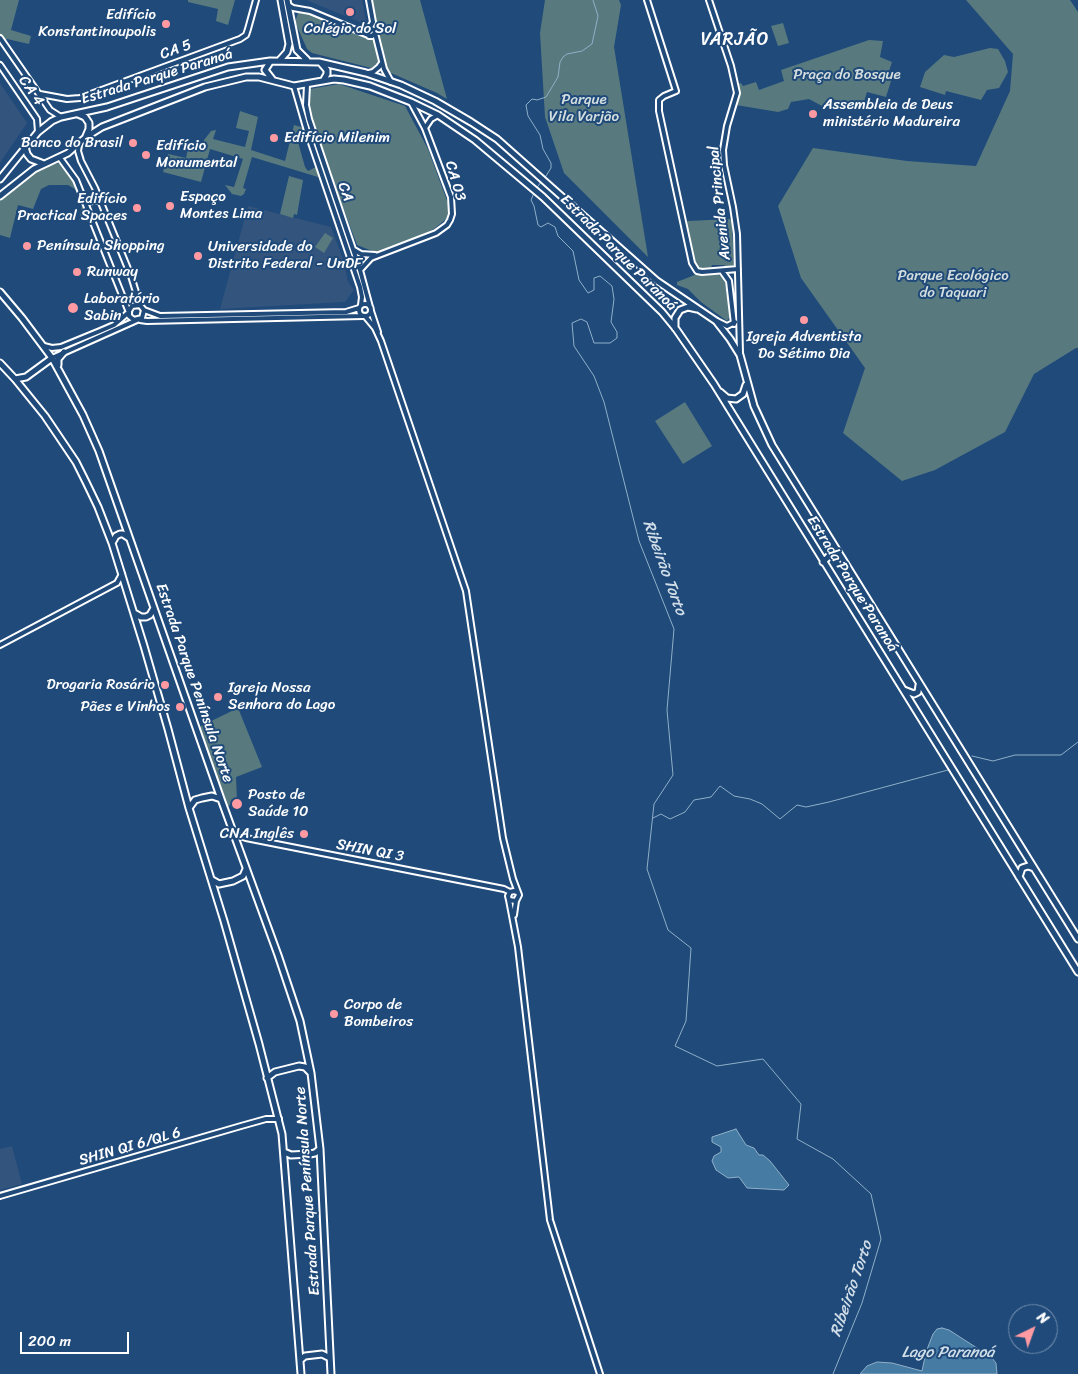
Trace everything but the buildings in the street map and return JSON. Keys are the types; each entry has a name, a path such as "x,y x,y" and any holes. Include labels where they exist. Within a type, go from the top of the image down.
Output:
{"main road":[{"path":"283,1 291,23 297,50 307,61"},
{"path":"279,61 287,52 289,44 283,1"},
{"path":"270,61 265,70 272,80"},
{"name":"Estrada Parque Paranoá","path":"0,179 38,132 52,121 61,117 107,107 228,66 270,61 319,62 366,73 435,101 497,140 537,173 657,281 716,321 730,339 740,355 754,406 763,428 840,556 1078,939"},
{"path":"319,62 327,70 326,77 322,81"},
{"name":"Estrada Parque Paranoá","path":"0,196 27,174 44,164 60,158 79,145 86,137 113,122 205,87 246,77 260,77 294,86 322,81 344,80 370,86 438,115 475,140 543,197 662,312 676,329 714,384 1078,972"},
{"path":"77,114 85,117 89,123 86,137"},
{"path":"25,147 31,159 44,164"},
{"name":"Estrada Parque Península Norte","path":"1,294 52,358 83,415 99,451 300,1021 311,1073 320,1148 331,1374"},
{"path":"676,329 675,318 680,310 688,308 700,310"},
{"path":"58,368 58,359 64,352"},
{"path":"15,379 26,376 52,358"},
{"name":"Estrada Parque Península Norte","path":"0,362 45,416 76,462 98,507 126,586 189,808 212,880 279,1119 284,1152 301,1374"},
{"path":"714,384 727,398 736,399 745,391 746,377"},
{"path":"112,543 116,536 120,534 130,539"},
{"path":"823,562 826,557 832,554 840,556"},
{"path":"133,613 146,617 155,607"},
{"path":"904,690 916,693 919,684"},
{"path":"189,808 195,800 202,798 212,796 221,799"},
{"path":"1019,877 1022,868 1028,866 1035,868"},
{"path":"212,880 219,884 233,881 243,876 246,868"},
{"path":"267,1078 274,1072 299,1066 305,1066 311,1073"},
{"path":"284,1152 291,1155 310,1154 315,1153 320,1148"},
{"path":"300,1360 305,1356 322,1354 330,1358"}],"street":[{"name":"CA 5","path":"40,94 73,100 240,39 246,35 256,0"},
{"path":"369,0 382,63 386,76 391,82"},
{"path":"647,0 676,91 664,96 660,100 659,110 693,266 697,271 738,269"},
{"name":"Avenida Principal","path":"709,0 737,93 726,126 723,150 724,165 735,217 740,355"},
{"path":"283,1 368,35 372,36 375,32"},
{"path":"291,23 293,16 299,9"},
{"path":"368,35 373,22"},
{"path":"359,31 369,29 375,32"},
{"path":"0,38 50,110 61,117"},
{"path":"366,73 373,72 382,63"},
{"name":"CA 4","path":"0,66 37,119 38,132"},
{"name":"CA","path":"307,85 306,105 309,119 360,270 378,334 466,591 500,821 512,880"},
{"name":"CA","path":"294,86 306,131 360,287 362,297 360,306"},
{"path":"46,104 46,100 51,96"},
{"name":"CA 03","path":"360,270 367,262 378,255 436,233 447,225 452,214 450,197 426,128 411,102"},
{"path":"426,128 428,122 438,115"},
{"path":"60,158 76,180 86,202 131,318 147,321 364,316 369,314 370,309 366,304 346,312 160,316 144,310 140,305 131,276 100,200 81,161 78,152 79,145"},
{"path":"86,202 100,200"},
{"path":"353,250 361,254 378,255"},
{"path":"722,271 729,281 734,324"},
{"path":"44,346 52,348 61,347 100,331 114,325 132,306 140,305"},
{"path":"360,306 359,313 364,316 378,334"},
{"path":"52,358 138,320 144,316 144,310"},
{"path":"716,321 724,325 734,324 738,319"},
{"path":"2,643 117,583 122,574"},
{"path":"117,583 126,586"},
{"name":"SHIN QI 3","path":"234,834 246,838 517,892"},
{"path":"237,842 246,838"},
{"path":"512,880 509,899 514,919 550,1220 600,1374"},
{"path":"512,880 518,897 514,919"},
{"name":"SHIN QI 3","path":"490,888 501,892 509,899"},
{"path":"509,899 516,900"},
{"name":"SHIN QI 6/QL 6","path":"266,1119 277,1112"},
{"name":"SHIN QI 6/QL 6","path":"0,1196 266,1119 279,1119"}],"shaded area":[{"name":"Colégio do Sol","path":"306,0 362,0 367,25"},
{"path":"0,83 27,123 0,163"},
{"path":"248,206 331,227 344,262 348,282 354,290 345,302 220,309"},
{"path":"12,1146 22,1184 0,1190 0,1149"}],"green space":[{"path":"0,0 19,0 11,30 31,36 29,44 6,40 0,35"},
{"path":"188,0 235,0 228,25 216,21 218,9 188,2"},
{"path":"371,0 420,0 447,99 391,73 312,53 307,49 295,22 298,13 306,11 379,38"},
{"name":"Parque Vila Varjão","path":"545,0 619,0 621,5 614,47 648,257 564,173 545,117 540,33"},
{"name":"Parque Ecológico do Taquari","path":"966,0 1070,0 1078,12 1078,348 1034,374 1005,432 935,470 902,481 843,433 865,368 801,278 778,206 813,148 907,161 976,166 1010,91 1013,54"},
{"path":"783,23 789,43 778,46 771,26"},
{"name":"Praça do Bosque","path":"869,40 883,41 880,57 892,62 887,77 891,81 886,97 867,92 862,108 829,98 822,106 809,99 791,102 788,109 778,112 736,105 739,94 737,84 741,83 743,86 756,82 759,90 784,81 781,70"},
{"path":"990,48 998,49 1005,61 1008,72 999,88 987,90 981,100 946,91 945,95 920,87 925,72 944,55 954,57"},
{"path":"339,84 405,106 428,149 452,214 434,229 380,254 357,245 308,114 310,89"},
{"path":"240,111 258,117 251,150 285,161 294,125 301,127 303,132 296,132 296,135 305,167 308,171 316,167 320,176 318,177 252,157 243,188 246,189 244,194 241,196 232,194 225,185 234,187 243,159 210,149 201,182 163,172 168,154 186,158 189,145 202,149 204,140 211,131 216,130 213,139 245,147 249,131 236,128"},
{"path":"59,163 73,181 89,222 79,220 82,206 75,189 68,185 49,185 41,189 33,209 18,205 10,238 0,235 0,199 37,169"},
{"path":"289,176 303,180 297,215 294,214 293,218 280,214"},
{"path":"730,219 732,221 734,266 726,268 724,265 712,265 710,270 699,269 695,264 685,223 688,221"},
{"path":"325,233 333,238 324,253 315,247"},
{"path":"697,274 716,274 721,276 725,282 730,317 727,321 701,302 688,289 677,285 677,282"},
{"path":"685,402 712,446 683,464 655,421"},
{"path":"238,708 262,767 236,777 237,801 228,806 199,727"}],"water":[{"path":"736,1129 746,1145 754,1148 759,1155 763,1155 770,1161 789,1185 784,1190 747,1188 739,1177 728,1178 716,1170 712,1161 714,1156 721,1152 721,1147 712,1142 712,1137"},
{"name":"Lago Paranoá","path":"937,1329 949,1330 991,1357 996,1363 997,1374 860,1374 867,1366 877,1362 892,1363 922,1371 926,1352 933,1334"}],"waterway":[{"name":"Ribeirão Torto","path":"544,179 551,168 551,163 543,149 540,135 528,116 526,105 532,99 537,100 546,97 558,77 560,62 563,57 567,54 582,51 592,44 598,16 593,0"},
{"name":"Ribeirão Torto","path":"536,189 541,182"},
{"name":"Ribeirão Torto","path":"534,193 531,200 538,225 541,227 548,223 555,227 558,236 573,251 579,280 588,293 594,290 594,278 600,276 612,286 614,299 611,322 617,332 617,338 610,343 594,343 587,322 581,319 572,323 574,346 594,376 604,402 639,541 674,629 667,710 673,775 654,804 647,869 668,930 691,948 686,1021 675,1046 717,1066 763,1059 801,1104 797,1139 833,1159 871,1194 881,1239 862,1303 833,1374"},
{"path":"972,756 993,761 1015,755 1061,755 1078,742"},
{"path":"653,818 661,814 670,819 685,812 694,800 711,797 720,786 734,796 750,799 762,804 780,819 797,805 806,807 829,802 948,770"}],"place":[{"name":"Colégio do Sol","path":"350,12"},
{"name":"Edifício Konstantinoupolis","path":"166,24"},
{"name":"Assembleia de Deus ministério Madureira","path":"813,114"},
{"name":"Edifício Milenim","path":"274,138"},
{"name":"Banco do Brasil","path":"133,143"},
{"name":"Edifício Monumental","path":"146,155"},
{"name":"Espaço Montes Lima","path":"170,206"},
{"name":"Edifício Practical Spaces","path":"137,208"},
{"name":"Península Shopping","path":"27,246"},
{"name":"Universidade do Distrito Federal - UnDF","path":"198,256"},
{"name":"Runway","path":"77,272"},
{"name":"Laboratório Sabin","path":"73,308"},
{"name":"Igreja Adventista Do Sétimo Dia","path":"804,320"},
{"name":"Drogaria Rosário","path":"165,685"},
{"name":"Igreja Nossa Senhora do Lago","path":"218,697"},
{"name":"Pães e Vinhos","path":"180,707"},
{"name":"Posto de Saúde 10","path":"237,804"},
{"name":"CNA Inglês","path":"304,834"},
{"name":"Corpo de Bombeiros","path":"334,1014"}],"district":[{"name":"VARJÃO","path":"735,40"}]}
